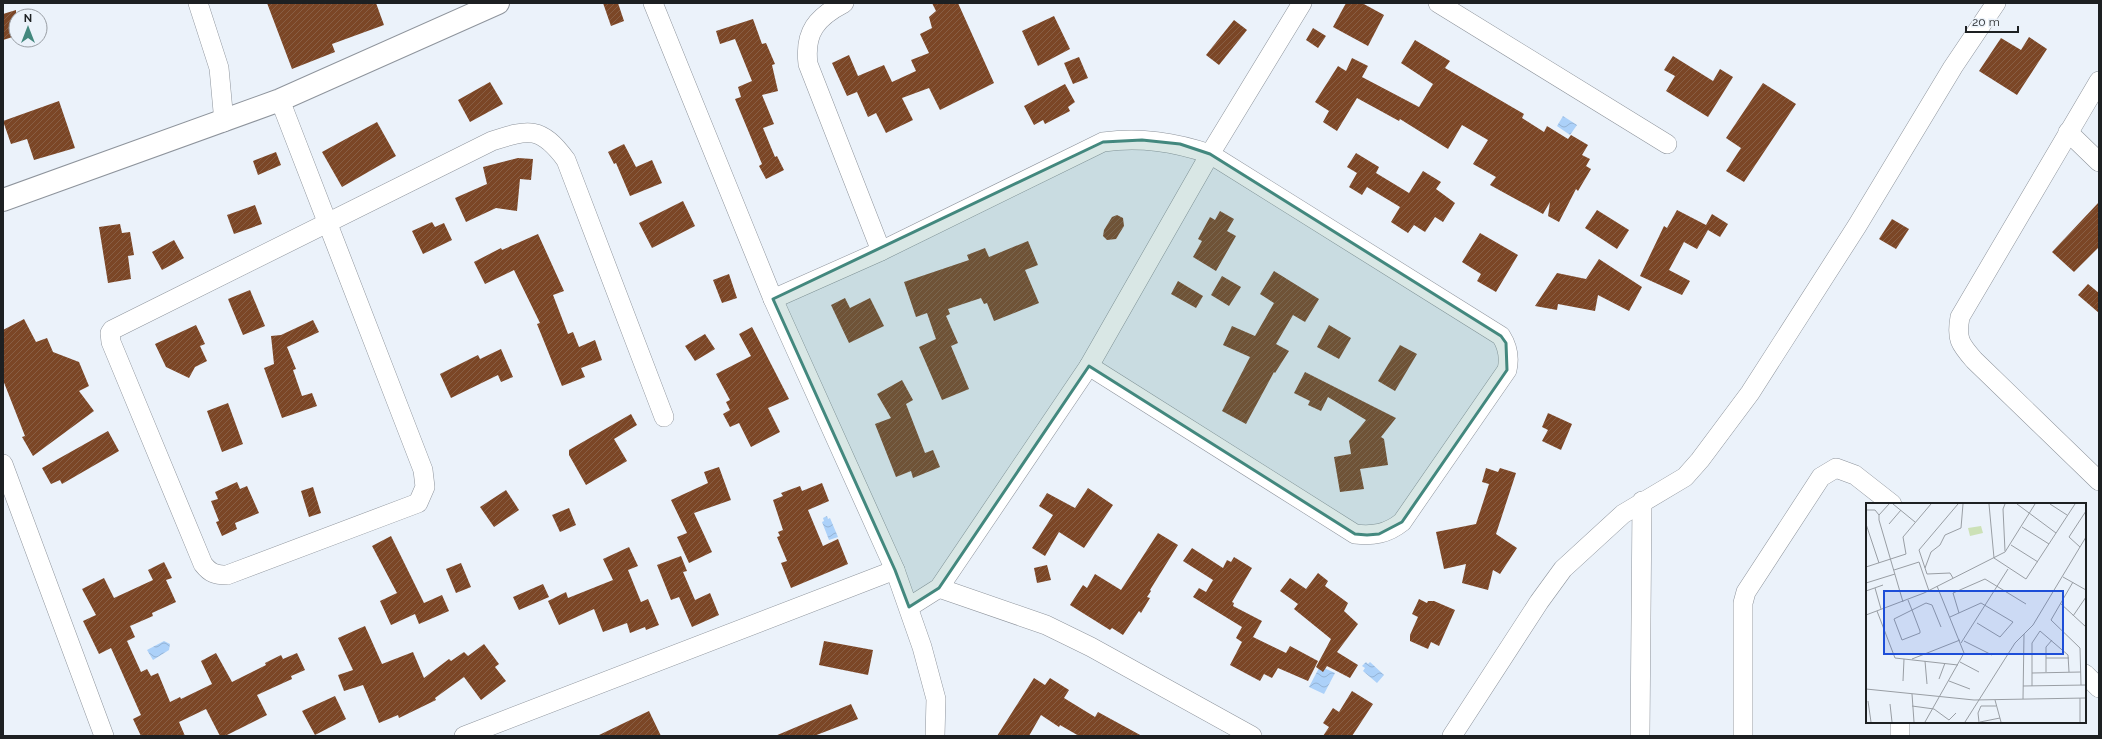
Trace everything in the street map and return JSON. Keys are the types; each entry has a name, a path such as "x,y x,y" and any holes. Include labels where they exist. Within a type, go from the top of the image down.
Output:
{"street":[{"path":"198,3 217,57 224,122"},
{"path":"3,200 224,122 280,100 498,3"},
{"path":"653,3 773,299 895,570 922,647 936,699 936,736"},
{"path":"844,3 827,12 815,25 806,51 808,64 881,251"},
{"path":"909,607 939,588 1089,366 1210,154 1302,3"},
{"path":"1438,3 1667,144"},
{"path":"1452,736 1539,602 1563,569 1601,532 1623,514 1642,501 1685,477 1700,460 1750,393 1857,226 1953,67 1996,3"},
{"path":"2099,82 2068,132 1960,317 1958,336 1963,348 1974,360 2099,481"},
{"path":"280,100 326,223 423,470 426,487 418,503 227,575 218,575 210,572 203,564 111,342 110,333 118,326 326,223 492,141 520,132 533,133 546,137 556,146 566,160 664,417"},
{"path":"2068,132 2099,162"},
{"path":"773,299 881,251 1103,142 1142,140 1180,144 1210,154 1501,336 1508,351 1507,370 1402,522 1392,529 1379,534 1367,536 1354,534 1089,366"},
{"path":"3,464 104,736"},
{"path":"1743,736 1743,603 1746,592 1821,477 1828,472 1836,468 1855,475 1891,503"},
{"path":"1640,736 1642,501"},
{"path":"464,736 895,570"},
{"path":"939,588 1046,625 1252,736"},
{"path":"2086,675 2099,688"},
{"path":"1900,723 1900,736"}],"highlighted area":[{"path":"1142,140 1180,144 1210,154 1501,336 1506,343 1507,370 1402,522 1379,534 1367,535 1355,534 1089,366 939,588 909,607 895,570 773,299 1103,142"}],"water":[{"path":"1563,116 1577,125 1570,135 1557,126"},
{"path":"827,516 828,519 830,518 838,537 829,540 822,522 824,521 823,518"},
{"path":"164,641 170,644 169,650 153,660 147,650"},
{"path":"1366,662 1368,664 1370,662 1384,675 1377,683 1363,671 1365,668 1362,666"},
{"path":"1320,666 1335,673 1324,694 1309,687"}],"building":[{"path":"267,3 376,3 384,25 332,44 335,52 292,69"},
{"path":"603,3 618,3 624,21 611,26"},
{"path":"932,3 958,3 994,83 940,110 929,88 902,98 913,120 886,133 876,113 868,117 857,92 847,96 832,63 849,55 858,76 884,65 892,82 916,71 911,60 929,53 920,34 932,28 929,17 936,11"},
{"path":"1346,3 1362,3 1384,15 1368,46 1333,27"},
{"path":"8,12 8,38 3,40 3,14"},
{"path":"1054,16 1070,49 1038,66 1022,31"},
{"path":"753,19 762,44 766,43 775,64 772,65 778,91 762,95 774,124 763,128 775,157 777,156 784,170 766,179 759,166 762,164 735,99 741,97 738,87 752,81 735,39 720,44 716,31"},
{"path":"1234,20 1247,30 1219,65 1206,55"},
{"path":"1313,28 1326,36 1318,48 1306,40"},
{"path":"2029,37 2047,49 2017,95 1979,71 2001,38 2021,50"},
{"path":"1415,40 1450,61 1445,68 1524,114 1522,118 1544,132 1547,126 1568,139 1571,135 1588,145 1582,155 1590,159 1586,166 1591,169 1578,191 1576,189 1559,222 1548,216 1550,202 1543,214 1490,185 1496,177 1473,164 1488,140 1462,125 1448,149 1400,119 1399,121 1357,98 1337,131 1323,122 1329,111 1315,102 1338,66 1346,71 1352,58 1368,66 1362,77 1419,107 1433,84 1401,63"},
{"path":"1673,56 1713,81 1720,69 1733,77 1708,117 1666,91 1675,76 1664,70"},
{"path":"1079,57 1088,78 1073,84 1064,63"},
{"path":"490,82 503,104 470,122 458,100"},
{"path":"1763,83 1796,104 1744,182 1726,171 1741,148 1726,138"},
{"path":"1065,84 1075,102 1068,107 1070,111 1045,124 1043,120 1034,125 1024,106"},
{"path":"59,101 75,148 34,160 27,139 11,144 3,121"},
{"path":"377,122 396,156 342,187 322,152"},
{"path":"624,144 636,167 652,160 662,183 630,196 616,163 614,164 608,152"},
{"path":"276,152 281,165 258,175 253,161"},
{"path":"1356,153 1379,167 1376,173 1409,193 1423,171 1441,182 1436,189 1455,203 1443,222 1435,217 1425,232 1414,225 1408,233 1391,222 1400,207 1367,187 1362,195 1349,187 1357,173 1347,167"},
{"path":"518,158 533,159 531,180 520,179 517,211 496,208 466,222 455,198 487,184 483,167"},
{"path":"683,201 695,226 652,248 639,223"},
{"path":"2099,202 2099,247 2074,272 2052,252"},
{"path":"255,205 262,224 234,234 227,215"},
{"path":"1597,210 1629,230 1617,249 1585,228"},
{"path":"1677,210 1706,225 1712,214 1728,224 1720,237 1708,230 1697,249 1684,242 1669,270 1690,281 1682,295 1640,276 1664,226 1667,228"},
{"path":"1220,211 1234,219 1227,231 1236,236 1216,271 1193,257 1202,241 1198,239 1210,217 1215,220"},
{"path":"1117,215 1123,218 1124,226 1116,239 1107,240 1103,236 1104,230 1112,217"},
{"path":"1892,219 1909,229 1896,249 1879,239"},
{"path":"432,222 435,227 444,223 452,240 423,254 412,231"},
{"path":"120,224 122,233 130,232 134,255 128,256 131,279 108,283 99,227"},
{"path":"1480,233 1518,255 1496,292 1477,281 1481,274 1462,262"},
{"path":"538,234 564,291 553,295 568,334 573,332 579,347 595,340 602,360 581,368 585,377 562,386 537,324 540,323 514,270 485,284 474,262 501,248 502,250"},
{"path":"174,240 184,258 162,270 152,252"},
{"path":"1028,241 1038,265 1025,270 1039,303 994,321 987,303 984,304 981,298 948,309 950,314 946,316 958,343 951,346 969,389 942,400 919,347 936,339 927,313 916,317 904,282 969,260 967,255 985,248 989,257"},
{"path":"1599,259 1642,287 1629,311 1598,295 1595,311 1558,304 1557,310 1535,306 1557,273 1586,279"},
{"path":"1274,271 1319,299 1305,322 1293,315 1276,344 1289,351 1275,373 1274,372 1246,424 1222,411 1250,357 1223,345 1232,326 1255,336 1274,303 1260,294"},
{"path":"729,274 737,298 722,303 713,280"},
{"path":"1222,276 1241,287 1229,306 1211,295"},
{"path":"1178,281 1203,296 1196,308 1171,294"},
{"path":"2088,284 2099,293 2099,313 2078,295"},
{"path":"250,290 265,326 243,335 228,299"},
{"path":"845,298 850,308 870,298 884,326 849,343 831,305"},
{"path":"24,319 36,342 47,338 53,352 79,362 89,386 79,391 94,411 33,456 22,437 25,436 3,380 3,330"},
{"path":"313,320 319,332 287,347 296,369 293,370 302,396 312,393 317,406 282,418 264,368 274,364 271,336 281,335"},
{"path":"196,325 205,344 200,346 207,361 195,367 189,378 166,367 155,344"},
{"path":"1329,325 1351,338 1339,359 1317,347"},
{"path":"752,327 789,399 768,408 780,432 751,447 739,423 730,427 723,414 730,410 726,402 730,400 716,374 751,356 739,334"},
{"path":"705,334 715,349 695,361 685,346"},
{"path":"1400,345 1417,354 1395,391 1378,381"},
{"path":"501,349 513,377 501,382 498,375 451,398 440,374 478,355 480,359"},
{"path":"1305,372 1396,418 1381,437 1384,439 1388,465 1360,469 1364,489 1340,492 1334,457 1351,454 1349,441 1366,420 1328,397 1321,411 1308,405 1310,401 1294,393"},
{"path":"902,380 913,400 906,404 925,453 933,450 940,467 913,478 911,471 896,477 875,424 891,418 877,394"},
{"path":"228,403 243,444 222,452 207,411"},
{"path":"1548,413 1572,424 1561,450 1542,441 1548,430 1542,427"},
{"path":"631,414 637,425 614,439 627,461 586,485 569,455 569,450"},
{"path":"108,431 119,451 62,484 60,480 51,484 42,468"},
{"path":"719,467 731,500 694,513 712,552 689,563 677,537 687,533 671,500 708,483 704,472"},
{"path":"1486,468 1498,472 1500,468 1516,473 1496,534 1517,548 1500,574 1493,570 1488,590 1462,583 1466,564 1444,569 1436,532 1476,524 1489,484 1482,482"},
{"path":"237,482 240,489 247,486 259,513 235,523 237,529 222,536 216,522 219,521 211,501 218,499 215,492"},
{"path":"822,483 829,501 808,510 823,546 838,539 848,564 791,588 781,563 787,561 777,537 780,536 778,532 783,530 773,500 783,496 781,493 800,486 802,491"},
{"path":"313,487 321,513 309,517 301,491"},
{"path":"1088,488 1113,505 1084,548 1059,532 1045,556 1032,548 1053,515 1039,506 1047,493 1075,508"},
{"path":"506,490 519,510 494,527 480,507"},
{"path":"569,508 576,525 560,532 552,515"},
{"path":"1158,533 1178,545 1150,590 1151,591 1147,597 1150,598 1141,613 1139,611 1123,635 1112,628 1110,630 1070,605 1083,585 1087,588 1095,574 1121,590"},
{"path":"391,536 424,603 442,595 449,611 419,624 415,614 391,625 380,601 397,593 372,546"},
{"path":"629,547 638,566 628,570 641,602 648,599 659,625 646,630 645,627 630,633 627,623 603,632 594,609 559,625 548,601 566,592 568,598 613,580 603,559"},
{"path":"1192,548 1223,568 1227,560 1231,562 1234,557 1252,568 1232,602 1234,603 1233,606 1262,621 1253,637 1286,653 1290,646 1318,661 1308,681 1278,668 1272,678 1264,674 1260,681 1230,665 1242,642 1236,638 1242,627 1193,597 1199,588 1206,592 1213,580 1183,561"},
{"path":"681,556 687,571 683,572 695,600 710,593 719,615 692,627 679,597 671,600 657,565"},
{"path":"164,562 172,578 166,580 176,602 152,613 153,616 130,626 135,637 127,641 141,672 147,669 151,676 158,673 170,702 180,697 181,699 212,684 201,661 216,653 232,682 266,665 265,663 281,655 283,659 297,653 305,670 291,676 292,679 257,695 267,715 225,736 220,736 206,709 179,722 185,736 141,736 133,719 141,715 111,648 99,654 83,621 96,615 82,589 104,578 114,598 153,580 148,570"},
{"path":"461,563 471,587 456,593 446,569"},
{"path":"1047,565 1051,580 1037,583 1034,568"},
{"path":"1318,573 1328,581 1325,586 1348,603 1344,611 1358,624 1337,652 1358,665 1350,678 1327,666 1323,672 1316,667 1331,639 1294,609 1298,604 1280,591 1290,578 1306,589"},
{"path":"543,584 549,597 519,610 513,597"},
{"path":"1419,599 1427,603 1428,601 1434,601 1455,610 1439,646 1431,642 1428,649 1410,641 1410,635 1418,617 1412,614"},
{"path":"365,626 382,664 413,652 424,678 449,659 451,661 464,652 468,656 484,644 499,664 495,667 506,681 481,700 464,677 435,698 436,700 399,718 398,715 379,723 363,685 344,691 338,675 353,670 338,638"},
{"path":"824,641 873,650 868,675 819,665"},
{"path":"1034,678 1045,685 1050,678 1069,690 1064,698 1095,717 1098,712 1142,736 1079,736 1060,725 1059,727 1041,715 1029,736 997,736"},
{"path":"1352,691 1373,704 1352,736 1323,736 1329,727 1323,723 1333,708 1339,712"},
{"path":"335,696 346,719 315,735 302,711"},
{"path":"851,704 858,719 814,736 775,736"},
{"path":"649,711 661,736 597,736"}]}
